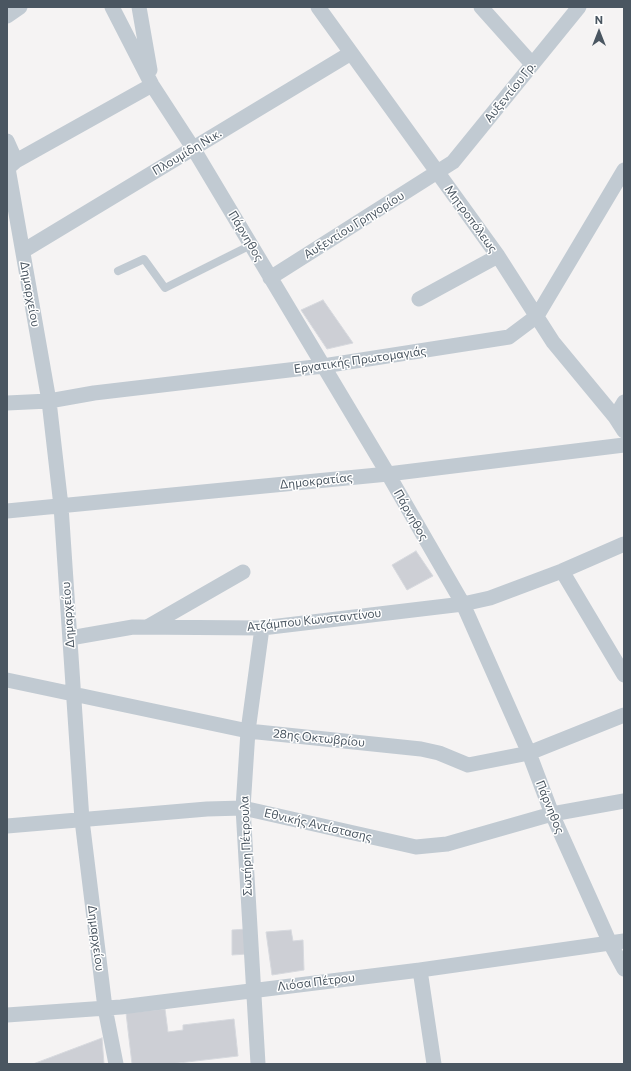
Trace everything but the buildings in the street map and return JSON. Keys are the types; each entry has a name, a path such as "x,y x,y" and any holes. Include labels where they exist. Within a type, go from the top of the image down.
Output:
{"street":[{"path":"7,16 20,7"},
{"name":"Πάρνηθος","path":"112,7 152,84 193,148 388,474 463,604 529,753 552,814 617,942 624,969"},
{"path":"10,166 152,84 139,7"},
{"name":"Μητροπόλεως","path":"318,7 498,256 553,342 615,417 624,431"},
{"path":"481,7 532,64"},
{"name":"Αυξεντίου Γρ.","path":"438,172 454,162 578,7"},
{"name":"Πλουμίδη Νικ.","path":"23,251 351,53"},
{"name":"Δημαρχείου","path":"7,141 23,251 49,401 61,506 82,820 105,1008 116,1064"},
{"name":"Εργατικής Πρωτομαγιάς","path":"7,403 49,401 94,393 323,366 509,337 537,316 624,170"},
{"name":"Αυξεντίου Γρηγορίου","path":"270,278 438,172"},
{"path":"418,299 498,256"},
{"path":"615,417 624,402"},
{"name":"Δημοκρατίας","path":"7,511 388,474 624,445"},
{"name":"Ατζάμπου Κωνσταντίνου","path":"70,638 133,627 262,628 463,604 490,598 562,571 624,544"},
{"path":"562,571 624,675"},
{"path":"148,627 243,572"},
{"name":"Σωτήρη Πέτρουλα","path":"258,1064 243,808 248,731 262,628"},
{"name":"28ης Οκτωβρίου","path":"7,680 248,731 421,749 439,753 468,765 529,753 624,715"},
{"name":"Εθνικής Αντίστασης","path":"7,826 207,809 243,808 416,847 447,844 552,814 624,801"},
{"name":"Λιόσα Πέτρου","path":"7,1015 105,1008 420,970 617,942"},
{"path":"420,970 434,1064"}],"lane":[{"path":"118,271 144,259 165,288 251,245"}]}
